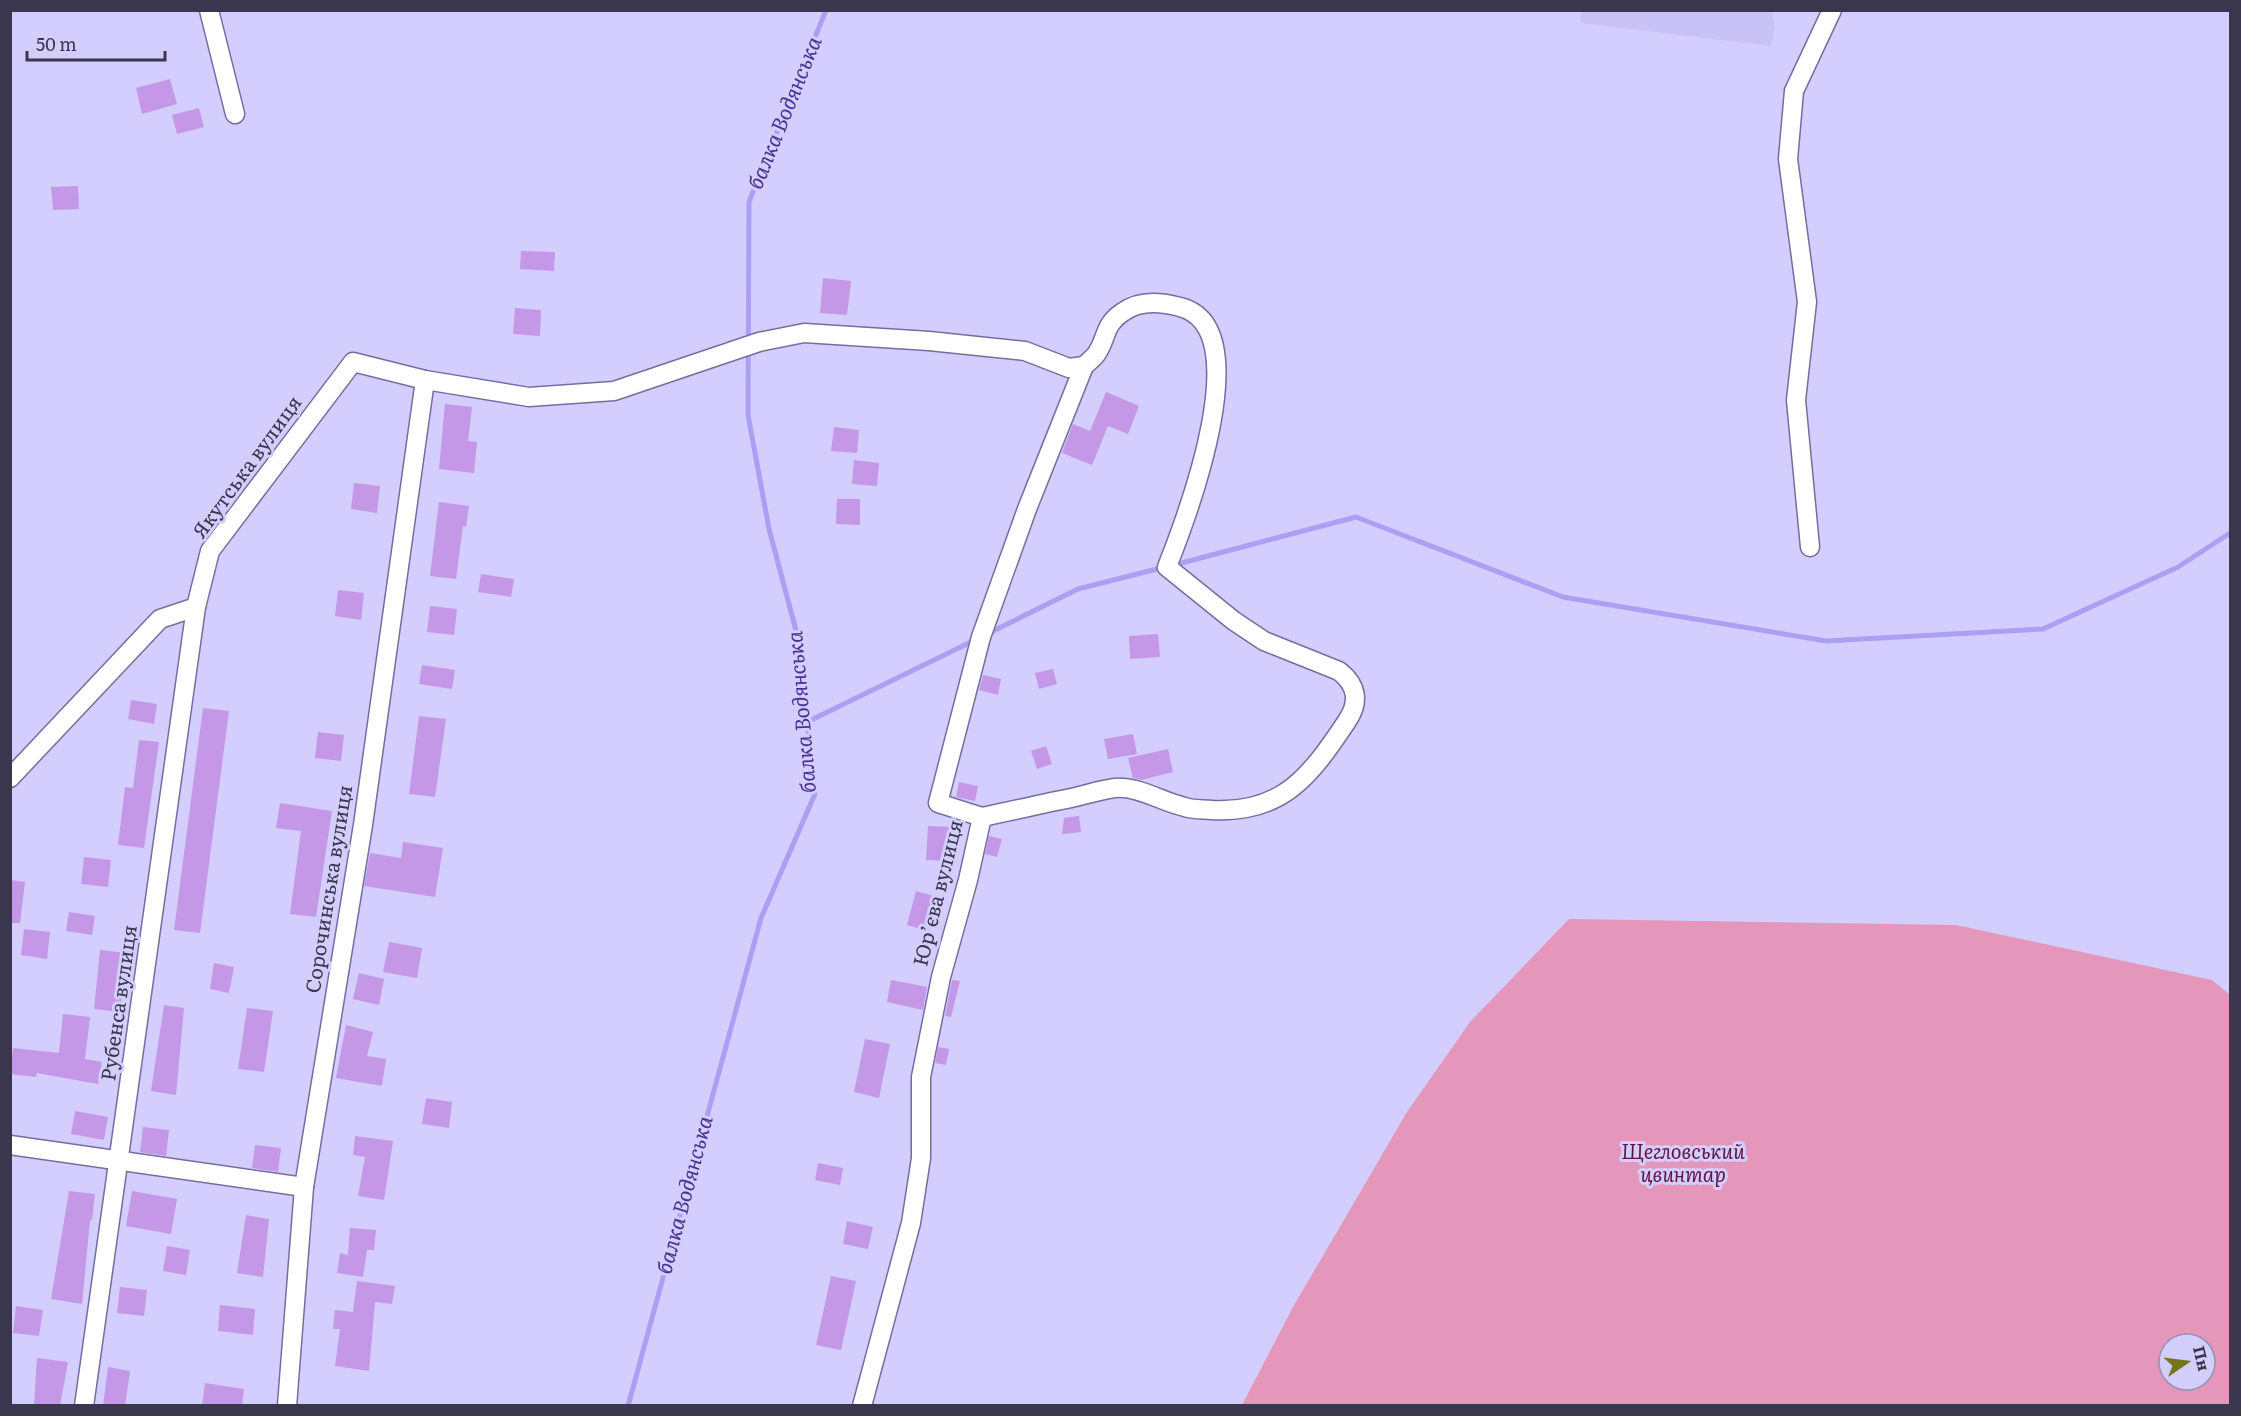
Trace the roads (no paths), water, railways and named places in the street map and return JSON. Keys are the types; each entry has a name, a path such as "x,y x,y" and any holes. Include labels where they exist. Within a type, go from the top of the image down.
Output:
{"street":[{"path":"209,10 235,114"},
{"path":"1810,547 1796,400 1807,302 1788,159 1794,92 1832,10"},
{"path":"425,380 529,397 614,392 759,342 804,333 907,339 1025,351 1069,368 1084,366 1098,352 1106,328 1124,311 1162,302 1186,308 1203,321 1212,338 1215,363 1216,393 1213,419 1191,506 1167,567 1234,621 1264,641 1339,671 1349,679 1355,690 1356,701 1349,718 1316,766 1298,785 1275,800 1260,806 1227,811 1185,808 1159,797 1117,788 982,817"},
{"name":"Якутська вулиця","path":"196,607 210,551 353,362 425,380"},
{"name":"Юр’єва вулиця","path":"862,1406 911,1223 921,1158 921,1077 940,978 968,880 982,817 938,803 981,637 1027,509 1084,366"},
{"name":"Сорочинська вулиця","path":"287,1406 304,1186 363,825 425,380"},
{"path":"10,778 160,619 196,607"},
{"name":"Рубенса вулиця","path":"84,1406 196,607"},
{"path":"10,1145 304,1186"}],"waterway":[{"name":"балка Водянська","path":"628,1406 761,918 815,794 798,638 769,529 748,415 749,202 826,10"},
{"path":"1174,565 1356,517 1563,597 1826,641 2043,629 2178,567 2230,533"},
{"path":"987,634 1078,589 1165,567"},
{"path":"807,722 975,640"}],"park label":[{"name":"Щегловський цвинтар","path":"1683,1164"}]}
